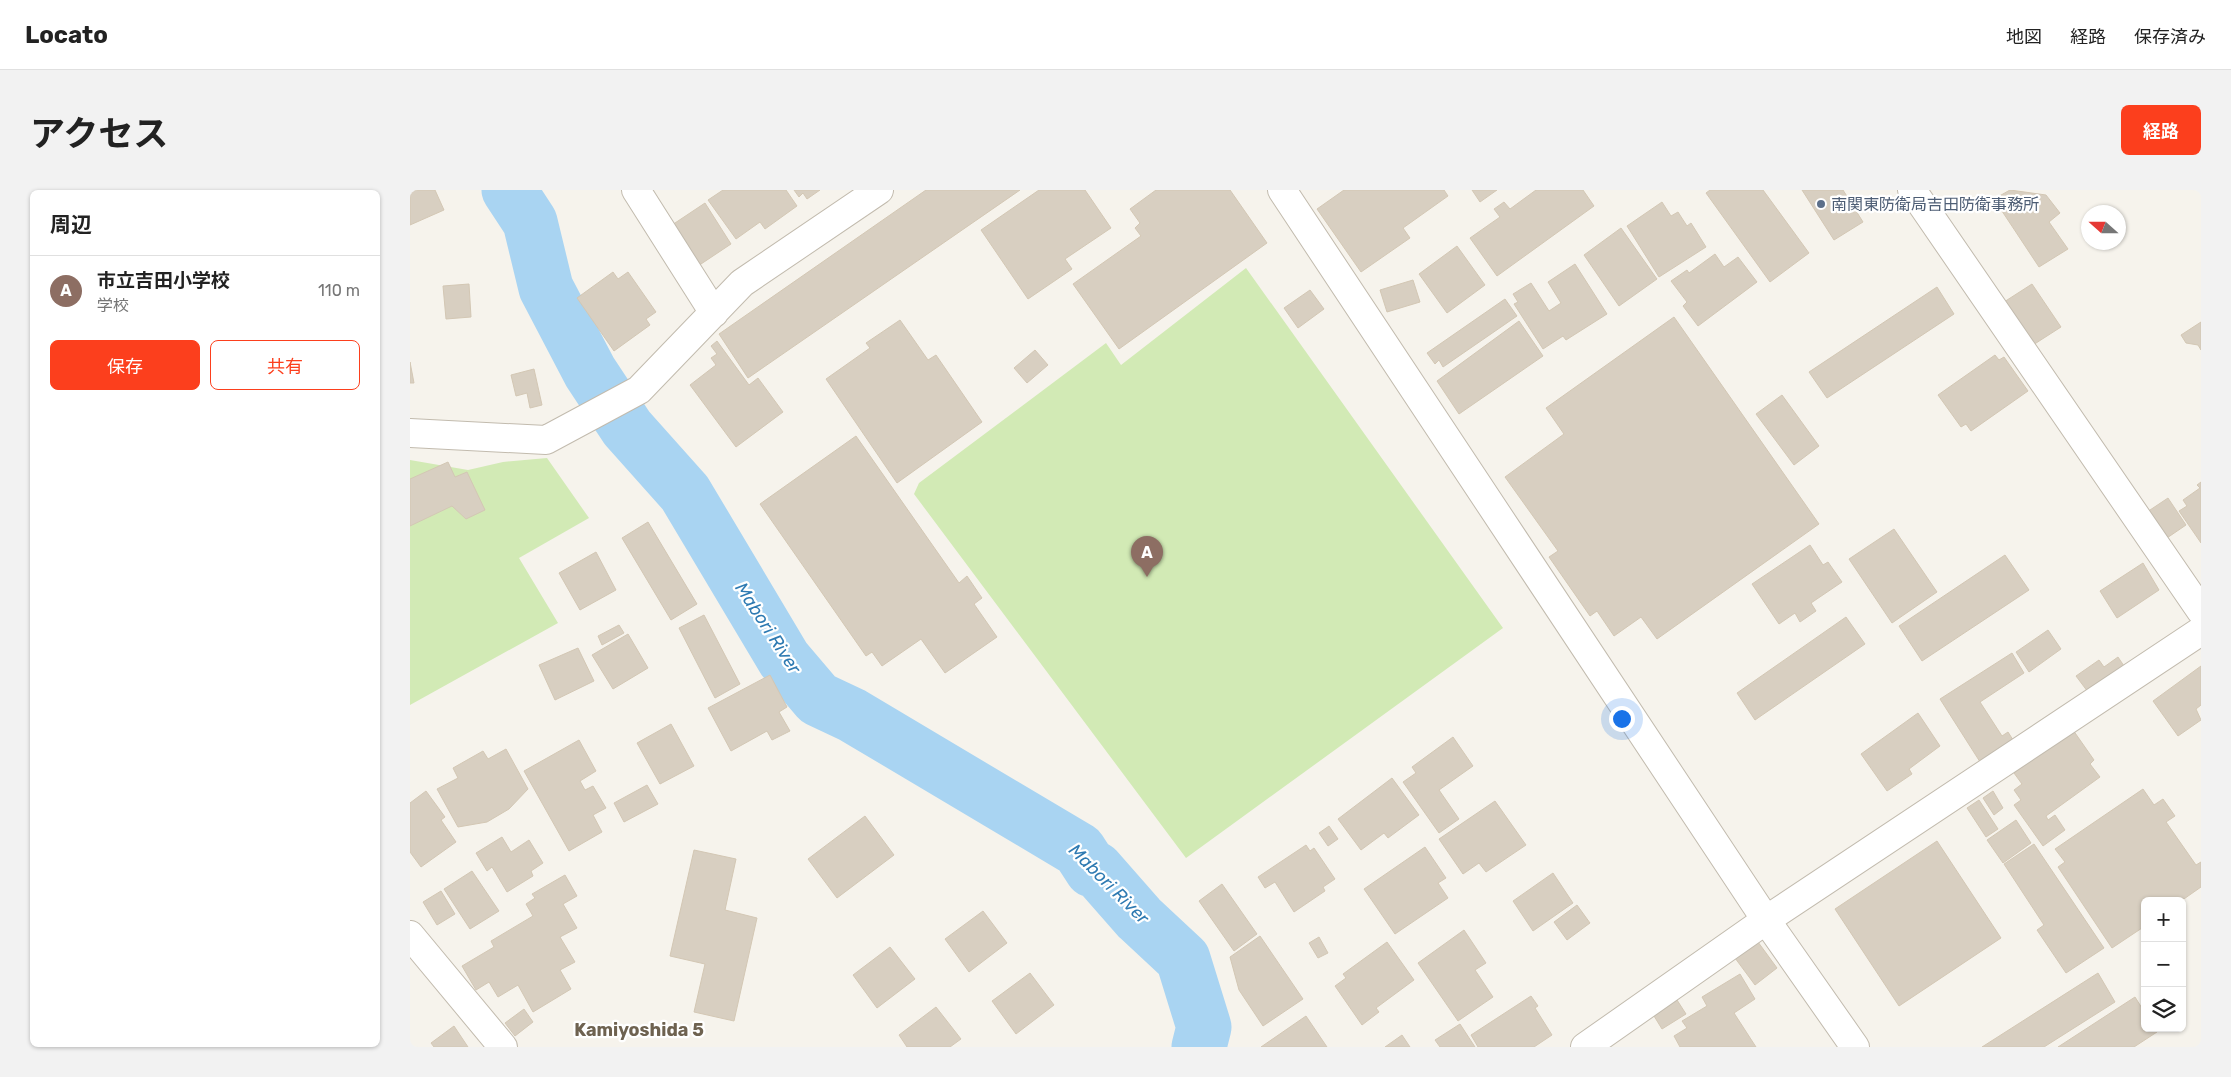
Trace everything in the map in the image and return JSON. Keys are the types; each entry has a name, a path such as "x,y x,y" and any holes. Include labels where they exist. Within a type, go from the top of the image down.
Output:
{"street":[{"path":"636,190 714,313"},
{"path":"410,433 546,440 639,390 742,283 879,190"},
{"path":"1282,190 1766,920 1855,1047"},
{"path":"1912,190 2201,611"},
{"path":"1585,1047 1766,920 2201,631"},
{"path":"410,935 503,1047"}],"green space":[{"path":"1246,268 1503,628 1186,858 914,494 919,483 1106,343 1121,365"},
{"path":"547,458 589,518 519,558 558,623 410,705 410,460 468,470 503,462"}],"building":[{"path":"410,190 435,190 444,210 410,225"},
{"path":"723,190 786,190 797,206 765,229 760,222 736,239 708,200"},
{"path":"794,190 820,190 807,199 803,193 799,197"},
{"path":"926,190 1020,190 748,378 719,334"},
{"path":"1039,190 1085,190 1111,228 1065,259 1072,269 1028,299 981,230"},
{"path":"1156,190 1230,190 1267,243 1119,349 1073,284 1141,236 1135,228 1140,223 1130,209"},
{"path":"1344,190 1444,190 1448,196 1403,228 1410,238 1361,272 1317,209"},
{"path":"1472,190 1497,190 1480,202"},
{"path":"1536,190 1583,190 1594,206 1497,276 1470,238 1500,217 1494,209 1504,202 1510,209"},
{"path":"1710,190 1763,190 1809,253 1770,282 1706,193"},
{"path":"1802,190 1843,190 1863,222 1834,240"},
{"path":"2010,190 2046,195 2060,213 2049,222 2068,249 2039,267 1994,199"},
{"path":"1662,202 1671,216 1678,212 1687,226 1691,223 1706,247 1659,277 1627,226"},
{"path":"705,203 731,244 698,266 672,225"},
{"path":"1621,228 1657,279 1619,306 1584,255"},
{"path":"1457,246 1485,285 1447,313 1419,274"},
{"path":"1715,254 1724,267 1738,257 1757,282 1698,326 1683,306 1687,302 1671,281 1687,270 1689,273"},
{"path":"1575,264 1607,314 1566,340 1563,336 1543,349 1514,304 1518,302 1513,294 1531,283 1549,311 1561,303 1548,282"},
{"path":"613,272 618,279 628,272 656,312 646,319 650,325 614,351 577,298"},
{"path":"1413,280 1420,302 1387,312 1380,290"},
{"path":"469,284 471,317 446,319 443,286"},
{"path":"2032,284 2061,327 2033,345 2004,302"},
{"path":"1937,287 1954,314 1827,398 1809,372"},
{"path":"1310,290 1324,309 1298,328 1284,308"},
{"path":"1505,299 1517,316 1443,367 1439,360 1435,364 1427,353"},
{"path":"1674,317 1819,524 1657,639 1641,617 1614,636 1597,611 1590,616 1549,557 1558,551 1505,477 1564,434 1546,408"},
{"path":"900,320 928,360 936,355 982,422 897,483 826,379 870,348 866,343"},
{"path":"1519,321 1543,356 1459,414 1437,381"},
{"path":"2201,322 2201,350 2198,345 2186,343 2181,335"},
{"path":"717,341 749,385 758,378 783,412 736,447 690,385 716,365 711,358 717,354 711,346"},
{"path":"1035,350 1048,365 1027,383 1014,368"},
{"path":"1995,355 1999,360 2004,357 2028,391 1971,431 1966,424 1961,427 1938,395"},
{"path":"410,362 414,383 410,383"},
{"path":"534,369 542,405 530,408 527,393 516,396 511,375"},
{"path":"1782,395 1819,446 1794,465 1756,414"},
{"path":"856,436 959,583 967,576 982,598 974,604 997,637 945,673 921,639 882,666 872,652 866,656 760,504"},
{"path":"448,462 455,477 467,472 485,510 466,519 452,506 410,526 410,479"},
{"path":"2201,482 2201,543 2179,511 2187,506 2183,500 2200,488 2197,485"},
{"path":"2168,498 2186,525 2164,540 2147,512"},
{"path":"648,522 697,604 671,620 622,538"},
{"path":"1894,529 1937,592 1892,623 1849,559"},
{"path":"1810,545 1823,565 1828,562 1842,582 1811,603 1816,611 1800,622 1795,613 1779,624 1752,584"},
{"path":"596,552 616,590 580,610 559,573"},
{"path":"2005,555 2029,590 1922,661 1899,626"},
{"path":"2143,563 2159,590 2117,618 2100,591"},
{"path":"704,615 740,684 715,698 679,628"},
{"path":"1846,617 1865,644 1755,720 1737,693"},
{"path":"619,625 624,633 602,645 598,636"},
{"path":"2048,630 2061,649 2029,672 2016,652"},
{"path":"628,634 648,668 613,689 592,655"},
{"path":"578,648 594,681 555,700 539,665"},
{"path":"2012,653 2024,673 1980,702 2002,736 2008,732 2015,743 1982,765 1940,699"},
{"path":"2118,657 2124,666 2088,692 2076,676 2099,660 2104,667"},
{"path":"2201,666 2201,705 2196,709 2201,720 2178,736 2153,701"},
{"path":"770,675 787,707 779,712 790,731 772,740 767,731 731,751 708,708"},
{"path":"1918,713 1940,746 1909,769 1912,774 1887,791 1861,754"},
{"path":"671,724 694,766 660,784 637,743"},
{"path":"2073,730 2094,760 2090,764 2100,777 2046,816 2048,820 2055,815 2065,830 2043,846 2014,805 2021,800 2014,790 2022,784 2014,773"},
{"path":"1453,737 1473,766 1439,790 1459,819 1439,833 1403,782 1416,773 1412,767"},
{"path":"579,740 596,771 580,781 585,790 593,786 606,808 593,815 602,832 569,851 524,771"},
{"path":"506,749 528,789 509,809 487,822 458,827 437,789 458,778 453,768 483,751 488,759"},
{"path":"1392,778 1419,815 1388,838 1384,833 1361,850 1338,819"},
{"path":"647,785 658,804 624,822 614,803"},
{"path":"2143,789 2154,805 2163,799 2175,816 2166,822 2196,865 2201,862 2201,887 2186,898 2141,897 2141,929 2112,948 2058,867 2065,862 2055,849"},
{"path":"426,791 445,817 441,820 456,842 421,867 410,852 410,803"},
{"path":"1993,791 2003,808 1994,815 1983,798"},
{"path":"1979,800 1998,829 1986,837 1967,808"},
{"path":"1495,801 1526,845 1486,872 1479,863 1463,874 1439,839"},
{"path":"865,816 894,855 837,898 808,859"},
{"path":"2016,820 2031,843 2003,863 1987,840"},
{"path":"1329,826 1338,839 1328,846 1319,833"},
{"path":"502,837 511,852 529,840 543,863 531,871 533,876 507,892 492,867 487,871 476,853"},
{"path":"1937,841 2001,938 1899,1006 1835,909"},
{"path":"2034,844 2104,948 2066,973 2037,930 2044,925 2004,864"},
{"path":"1306,845 1310,851 1314,848 1335,879 1323,887 1325,891 1294,912 1275,882 1265,888 1258,877"},
{"path":"1425,847 1446,878 1438,883 1448,898 1395,934 1364,889"},
{"path":"694,850 736,859 725,910 757,918 734,1021 694,1012 705,964 670,956"},
{"path":"472,871 499,911 470,929 444,889"},
{"path":"1553,873 1573,903 1533,931 1513,901"},
{"path":"565,875 577,896 563,904 577,928 560,937 575,962 560,970 571,989 533,1012 518,985 498,997 489,982 476,990 462,966 494,947 491,941 533,916 526,904 535,898 532,894"},
{"path":"1222,884 1257,934 1234,951 1199,901"},
{"path":"441,891 455,914 437,925 423,902"},
{"path":"1577,905 1590,923 1567,940 1554,922"},
{"path":"983,911 1007,943 969,972 945,939"},
{"path":"1464,930 1486,963 1475,970 1493,997 1458,1021 1418,963"},
{"path":"1260,936 1303,999 1263,1026 1239,990 1230,957"},
{"path":"1319,937 1328,953 1318,958 1309,943"},
{"path":"1387,942 1414,980 1376,1008 1379,1012 1362,1025 1335,986 1346,978 1343,974"},
{"path":"1758,942 1777,968 1755,985 1735,958"},
{"path":"890,947 915,979 877,1008 853,975"},
{"path":"1030,973 1054,1005 1016,1034 992,1001"},
{"path":"2098,973 2115,1002 2044,1047 1982,1047"},
{"path":"1740,974 1755,999 1734,1013 1756,1047 1680,1047 1674,1036 1687,1028 1682,1021 1707,1006 1702,997"},
{"path":"1531,996 1538,1006 1535,1008 1552,1035 1534,1047 1478,1047 1471,1035"},
{"path":"2135,997 2141,1007 2141,1032 2157,1032 2134,1047 2058,1047"},
{"path":"1677,1000 1686,1014 1662,1029 1654,1016"},
{"path":"936,1007 961,1039 950,1047 907,1047 899,1035"},
{"path":"524,1009 533,1022 515,1036 505,1023"},
{"path":"1306,1016 1327,1047 1261,1047"},
{"path":"1460,1024 1475,1047 1440,1047 1435,1040"},
{"path":"454,1026 468,1047 434,1047 431,1043"},
{"path":"1402,1035 1410,1047 1385,1047"}],"waterway":[{"name":"Mabori River","path":"509,190 530,222 546,288 590,372 627,428 685,493 784,659 818,699 852,715 1079,850 1092,870 1096,869 1139,918 1183,959 1204,1027 1199,1047"}],"place":[{"name":"南関東防衛局吉田防衛事務所","path":"1821,204"},
{"name":"市立吉田小学校","path":"1147,577"}],"district":[{"name":"Kamiyoshida 5","path":"639,1030"}]}
